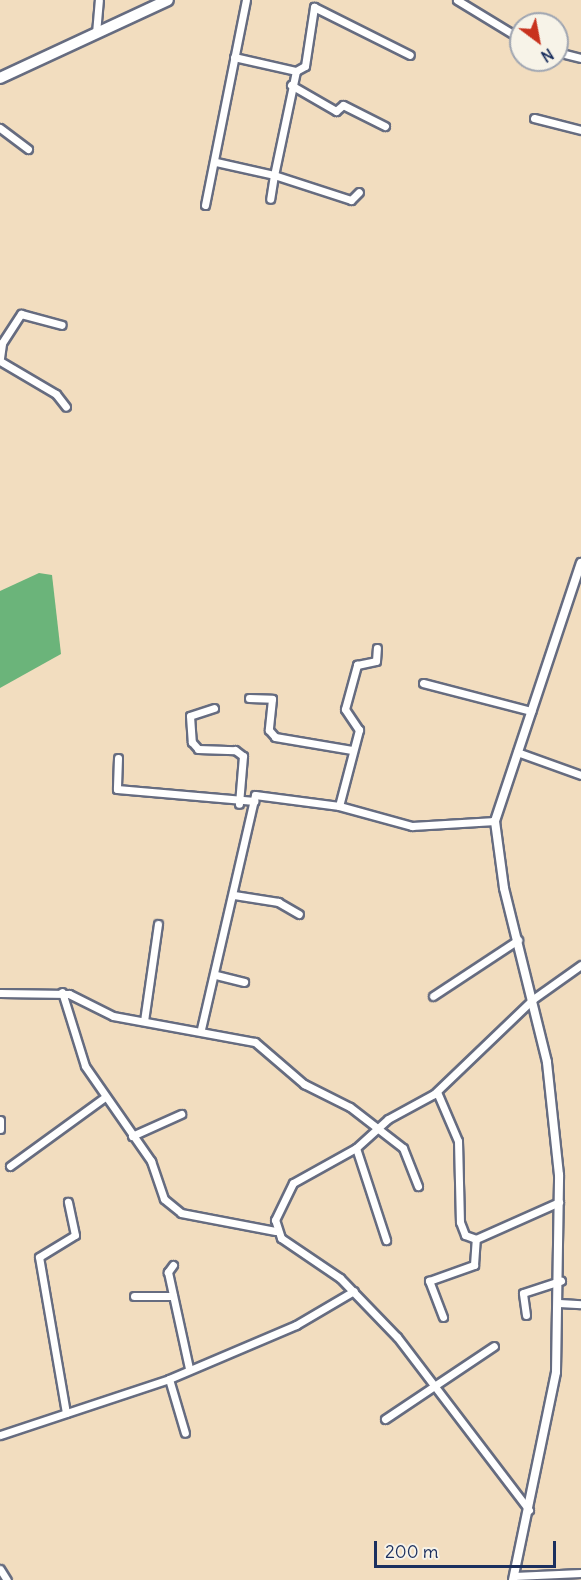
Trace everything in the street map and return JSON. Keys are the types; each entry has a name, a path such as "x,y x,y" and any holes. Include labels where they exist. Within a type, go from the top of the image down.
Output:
{"main road":[{"path":"0,78 168,0"}],"street":[{"path":"96,33 99,0"},
{"path":"205,205 216,162 246,0"},
{"path":"457,0 509,32"},
{"path":"270,199 291,85 296,71 305,66 314,7 376,43 410,55"},
{"path":"234,57 296,71"},
{"path":"291,85 336,111 343,105 386,126"},
{"path":"534,118 581,130"},
{"path":"0,128 28,149"},
{"path":"216,162 274,175 351,200 359,192"},
{"path":"62,325 21,314 1,343 0,359 56,394 66,407"},
{"path":"581,563 495,821 554,1110 561,1281 556,1372 531,1511 513,1578 581,1573"},
{"path":"339,806 358,727 345,709 357,665 375,662 376,648"},
{"path":"423,684 531,711"},
{"path":"249,698 272,699 269,730 275,737 352,750"},
{"path":"214,708 190,716 192,742 198,748 243,756 239,804"},
{"path":"517,752 581,775"},
{"path":"118,759 117,789 239,804 254,801"},
{"path":"201,1029 216,975 254,801 260,794 339,806 412,826 495,821"},
{"path":"234,896 278,902 299,914"},
{"path":"144,1021 158,924"},
{"path":"433,996 518,940"},
{"path":"275,1231 291,1185 356,1148 375,1130 437,1092 533,999 581,965"},
{"path":"216,975 244,982"},
{"path":"62,992 77,1045 105,1097 151,1161 164,1199 175,1209 275,1231 354,1291 433,1385 531,1511"},
{"path":"0,993 62,992 113,1016 201,1029 255,1042 304,1084 350,1107 375,1130 407,1153 418,1186"},
{"path":"437,1092 458,1141 461,1227 476,1239"},
{"path":"10,1167 105,1097"},
{"path":"132,1136 181,1114"},
{"path":"0,1120 0,1130"},
{"path":"356,1148 386,1240"},
{"path":"66,1413 39,1257 75,1235 68,1202"},
{"path":"476,1239 559,1202"},
{"path":"443,1317 429,1281 474,1265 476,1239"},
{"path":"173,1265 168,1272 189,1368"},
{"path":"526,1315 523,1293 561,1281"},
{"path":"0,1435 169,1379 189,1368 296,1324 354,1291"},
{"path":"134,1296 173,1296"},
{"path":"559,1303 581,1304"},
{"path":"386,1419 433,1385 494,1346"},
{"path":"169,1379 185,1433"},
{"path":"0,1569 7,1580"}],"green space":[{"path":"39,573 52,575 61,654 0,688 0,591"}]}
